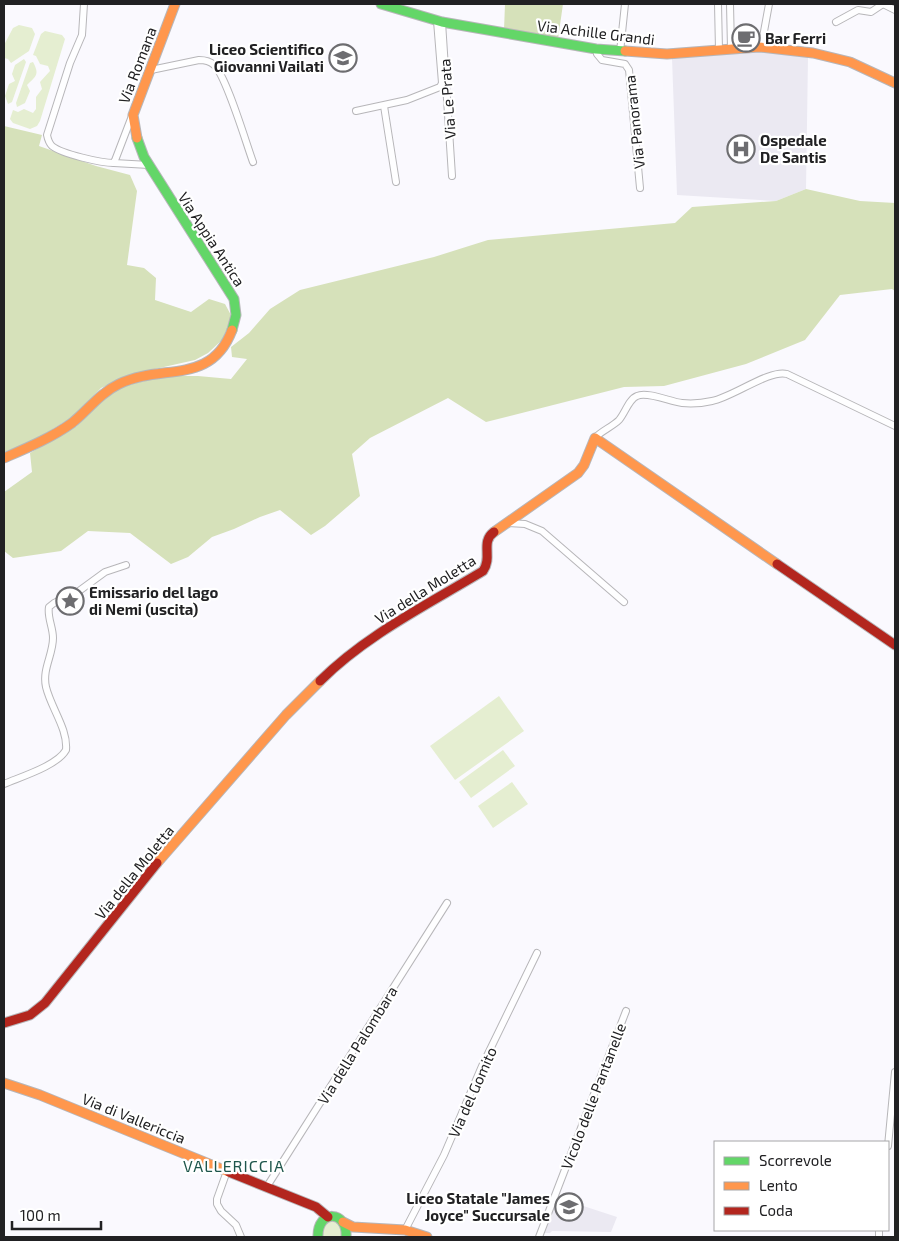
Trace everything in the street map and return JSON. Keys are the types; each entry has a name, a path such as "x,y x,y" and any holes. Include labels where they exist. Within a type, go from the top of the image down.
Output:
{"street":[{"path":"84,4 83,33 68,70 48,138 50,144 56,148 95,161 148,164"},
{"name":"Via Romana","path":"148,164 137,139 133,114 175,4"},
{"name":"Via Achille Grandi","path":"381,4 440,22 620,52 682,54 731,49 799,50 838,58 864,67 895,83"},
{"path":"620,52 625,4"},
{"path":"718,4 719,50"},
{"path":"730,4 731,49"},
{"path":"761,48 769,4"},
{"path":"836,22 858,10 871,12 883,4 895,10"},
{"name":"Via Le Prata","path":"356,111 384,106 422,95 441,86 440,22"},
{"name":"Via Le Prata","path":"440,22 452,176"},
{"name":"Via Panorama","path":"596,49 597,54 602,60 625,64 629,70 640,188"},
{"path":"151,70 199,60 207,61 214,65 224,80 253,162"},
{"path":"384,106 396,182"},
{"path":"114,163 133,114"},
{"name":"Via Appia Antica","path":"4,458 61,430 76,419 100,396 115,386 144,376 203,365 214,359 224,345 235,319 234,298 148,164"},
{"path":"895,426 787,374 779,373 728,396 705,402 683,404 639,395 618,420 594,438 895,646"},
{"name":"Via della Moletta","path":"4,1023 30,1015 45,1003 172,845 280,722 338,663 358,647 483,571 489,562 486,544 488,537 579,471 586,462 594,438"},
{"path":"506,523 525,524 542,531 624,602"},
{"path":"4,784 49,764 61,757 66,750 65,739 47,691 45,680 53,642 52,627 48,614 49,607 76,593 105,572 126,565"},
{"name":"Via della Palombara","path":"266,1188 446,903"},
{"name":"Via del Gomito","path":"405,1230 444,1155 482,1066 537,953"},
{"name":"Vicolo delle Pantanelle","path":"539,1237 626,1011"},
{"path":"888,1141 895,1072"},
{"name":"Via di Vallericcia","path":"4,1084 40,1095 227,1171 319,1209 328,1217 336,1217 353,1228 405,1230 427,1237"},
{"path":"227,1171 217,1204 221,1211 236,1225 241,1237"},
{"path":"309,1205 317,1213 319,1223 317,1228 318,1237"},
{"path":"319,1223 328,1217"},
{"name":"Via di Vallericcia","path":"343,1222 347,1231 347,1237 366,1229"}],"shaded area":[{"name":"Ospedale De Santis","path":"763,50 808,57 806,189 776,201 677,195 672,58"},
{"name":"Liceo Statale \"James Joyce\" Succursale","path":"556,1197 617,1217 611,1232 552,1231 550,1233 543,1233"}],"green space":[{"path":"505,4 563,4 558,39 504,30"},
{"path":"19,25 32,28 35,34 29,51 11,63 8,59 4,58 4,45 13,28"},
{"path":"45,31 62,35 65,39 40,121 37,126 30,129 13,123 10,119 13,110 18,112 24,109 33,113 36,109 36,97 42,89 40,82 50,71 48,66 40,64 36,56 33,55 41,34"},
{"path":"24,59 26,62 12,102 8,104 5,96 9,84 15,81 12,74 15,65"},
{"path":"33,62 37,73 27,85 30,91 25,103 17,107 16,103 30,63"},
{"path":"4,126 42,135 39,146 96,166 130,175 137,191 127,265 144,268 156,278 155,300 191,312 209,299 225,304 232,317 222,340 208,353 195,360 137,373 101,388 74,416 33,441 4,452"},
{"path":"806,189 860,201 895,203 895,291 892,289 840,295 805,340 746,364 664,386 624,387 486,422 448,398 370,438 352,454 360,496 325,526 311,535 280,510 212,537 188,557 171,564 130,533 88,531 61,551 13,558 4,551 4,492 32,472 30,453 77,426 104,397 120,387 165,376 231,379 247,359 232,357 231,347 249,333 270,309 300,290 434,257 488,240 675,223 692,207 776,201"},
{"path":"499,696 524,731 455,780 430,746"},
{"path":"503,750 515,766 471,798 459,782"},
{"path":"512,782 528,804 493,828 478,806"},
{"path":"333,1220 341,1226 342,1236 323,1237 321,1228 326,1222"}],"traffic: fast":[{"path":"381,4 442,22 596,49 625,51"},
{"path":"137,138 144,157 234,299 236,315 232,330"},
{"path":"318,1237 322,1221 332,1216 342,1222 346,1237"}],"traffic: slow":[{"path":"137,138 133,115 175,4"},
{"path":"625,51 667,54 759,47 813,53 850,62 895,83"},
{"path":"4,458 39,442 72,423 106,392 119,384 135,378 184,370 212,359 223,348 232,330"},
{"path":"494,532 578,473 584,465 595,438 777,564"},
{"path":"157,863 286,715 320,681"},
{"path":"4,1083 40,1095 229,1172"},
{"path":"343,1222 353,1227 405,1230 427,1237"}],"traffic: jam":[{"path":"320,681 338,664 377,635 483,571 487,560 488,540 494,532"},
{"path":"777,564 895,645"},
{"path":"4,1023 30,1015 45,1003 157,863"},
{"path":"229,1172 316,1207 328,1217"}],"place":[{"name":"Bar Ferri","path":"746,38"},
{"name":"Liceo Scientifico Giovanni Vailati","path":"343,58"},
{"name":"Ospedale De Santis","path":"741,149"},
{"name":"Emissario del lago di Nemi (uscita)","path":"70,601"},
{"name":"Liceo Statale \"James Joyce\" Succursale","path":"569,1207"}],"district":[{"name":"VALLERICCIA","path":"234,1165"}]}
